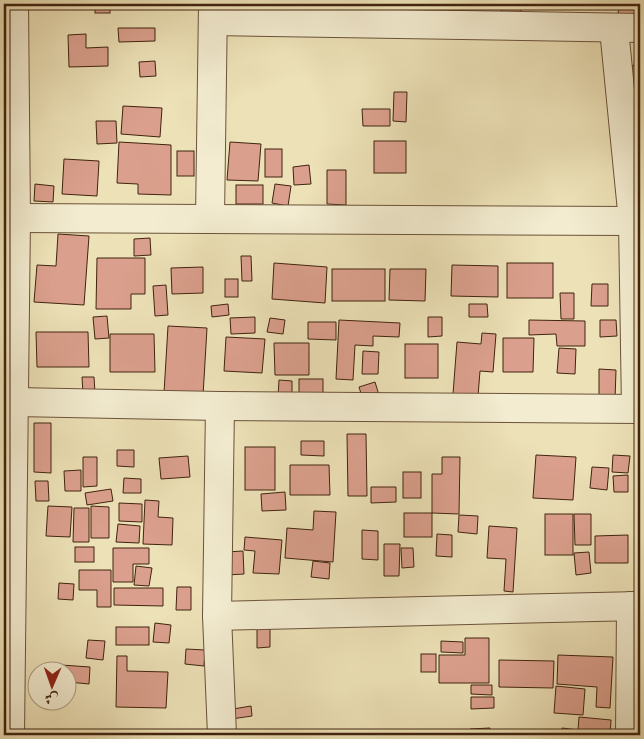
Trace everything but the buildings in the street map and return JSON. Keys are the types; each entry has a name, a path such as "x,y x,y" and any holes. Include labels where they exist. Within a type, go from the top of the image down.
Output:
{"street":[{"path":"10,735 15,402 9,295 16,218 14,4"},
{"path":"15,402 220,406 638,409 627,28 213,13 210,218"},
{"path":"16,218 633,221"},
{"path":"220,406 217,616 222,735"},
{"path":"217,616 636,606 630,735"}]}
